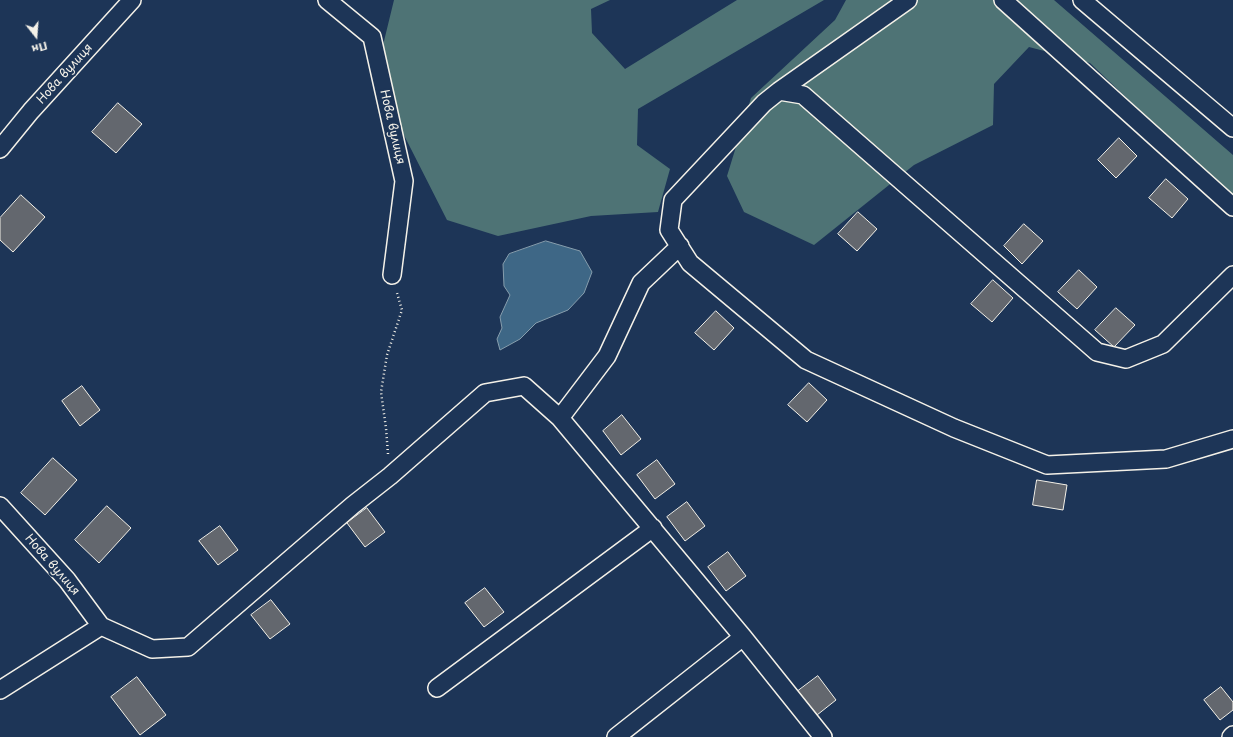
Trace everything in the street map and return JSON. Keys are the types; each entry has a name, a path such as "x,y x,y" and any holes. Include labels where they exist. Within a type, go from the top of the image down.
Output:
{"street":[{"name":"Нова вулиця","path":"0,149 31,111 132,0"},
{"name":"Нова вулиця","path":"327,0 372,37 404,180 392,275"},
{"path":"908,0 778,91 764,103 673,200 669,230 690,263 806,360 954,428 1047,465 1166,460 1233,439"},
{"path":"1003,0 1233,207"},
{"path":"1082,0 1233,128"},
{"path":"778,91 803,95 1097,352 1126,359 1162,344 1233,275"},
{"path":"560,418 607,356 641,283 680,246"},
{"path":"0,690 101,626 152,649 188,647 390,476 485,393 524,386 560,418 743,637 823,737"},
{"name":"Нова вулиця","path":"0,506 67,580 101,626"},
{"path":"438,688 653,528"},
{"path":"616,737 743,637"}],"path":[{"path":"390,476 381,392 387,355 402,310 392,275"}],"green space":[{"path":"394,0 610,0 591,9 592,33 625,69 737,0 824,0 638,109 637,145 670,169 658,212 591,216 498,236 447,220 375,78"},
{"path":"846,0 1054,0 1233,155 1233,199 1090,63 1029,47 994,84 993,125 914,165 814,245 744,212 727,176 751,98 835,20"}],"water":[{"path":"546,241 580,251 592,272 584,293 568,310 536,323 520,339 500,350 497,339 502,328 500,317 510,295 504,286 503,264 509,254"}],"building":[{"path":"118,103 142,124 116,153 92,132"},
{"path":"1119,138 1137,156 1116,178 1098,160"},
{"path":"1166,179 1188,199 1172,218 1149,198"},
{"path":"21,195 45,217 13,252 0,240 0,218"},
{"path":"858,212 877,229 857,251 838,234"},
{"path":"1024,224 1043,241 1022,264 1004,246"},
{"path":"1079,270 1097,287 1077,309 1058,292"},
{"path":"993,280 1013,298 992,322 971,304"},
{"path":"1116,308 1135,325 1114,347 1095,330"},
{"path":"716,311 734,328 714,350 695,333"},
{"path":"809,383 827,400 807,422 788,405"},
{"path":"82,386 100,410 80,426 62,401"},
{"path":"622,415 641,439 621,455 603,431"},
{"path":"53,458 77,480 45,515 21,493"},
{"path":"657,460 675,484 655,499 637,475"},
{"path":"1037,480 1067,485 1063,510 1033,505"},
{"path":"687,502 705,526 685,541 667,517"},
{"path":"107,506 131,528 99,563 75,540"},
{"path":"367,508 385,532 365,547 347,523"},
{"path":"220,526 238,550 218,565 199,541"},
{"path":"728,552 746,576 726,591 708,567"},
{"path":"485,588 504,612 484,627 465,603"},
{"path":"271,600 290,624 270,639 251,615"},
{"path":"818,676 836,700 817,715 798,691"},
{"path":"137,677 166,715 140,735 111,697"},
{"path":"1221,687 1233,702 1233,710 1220,720 1204,700"}]}
